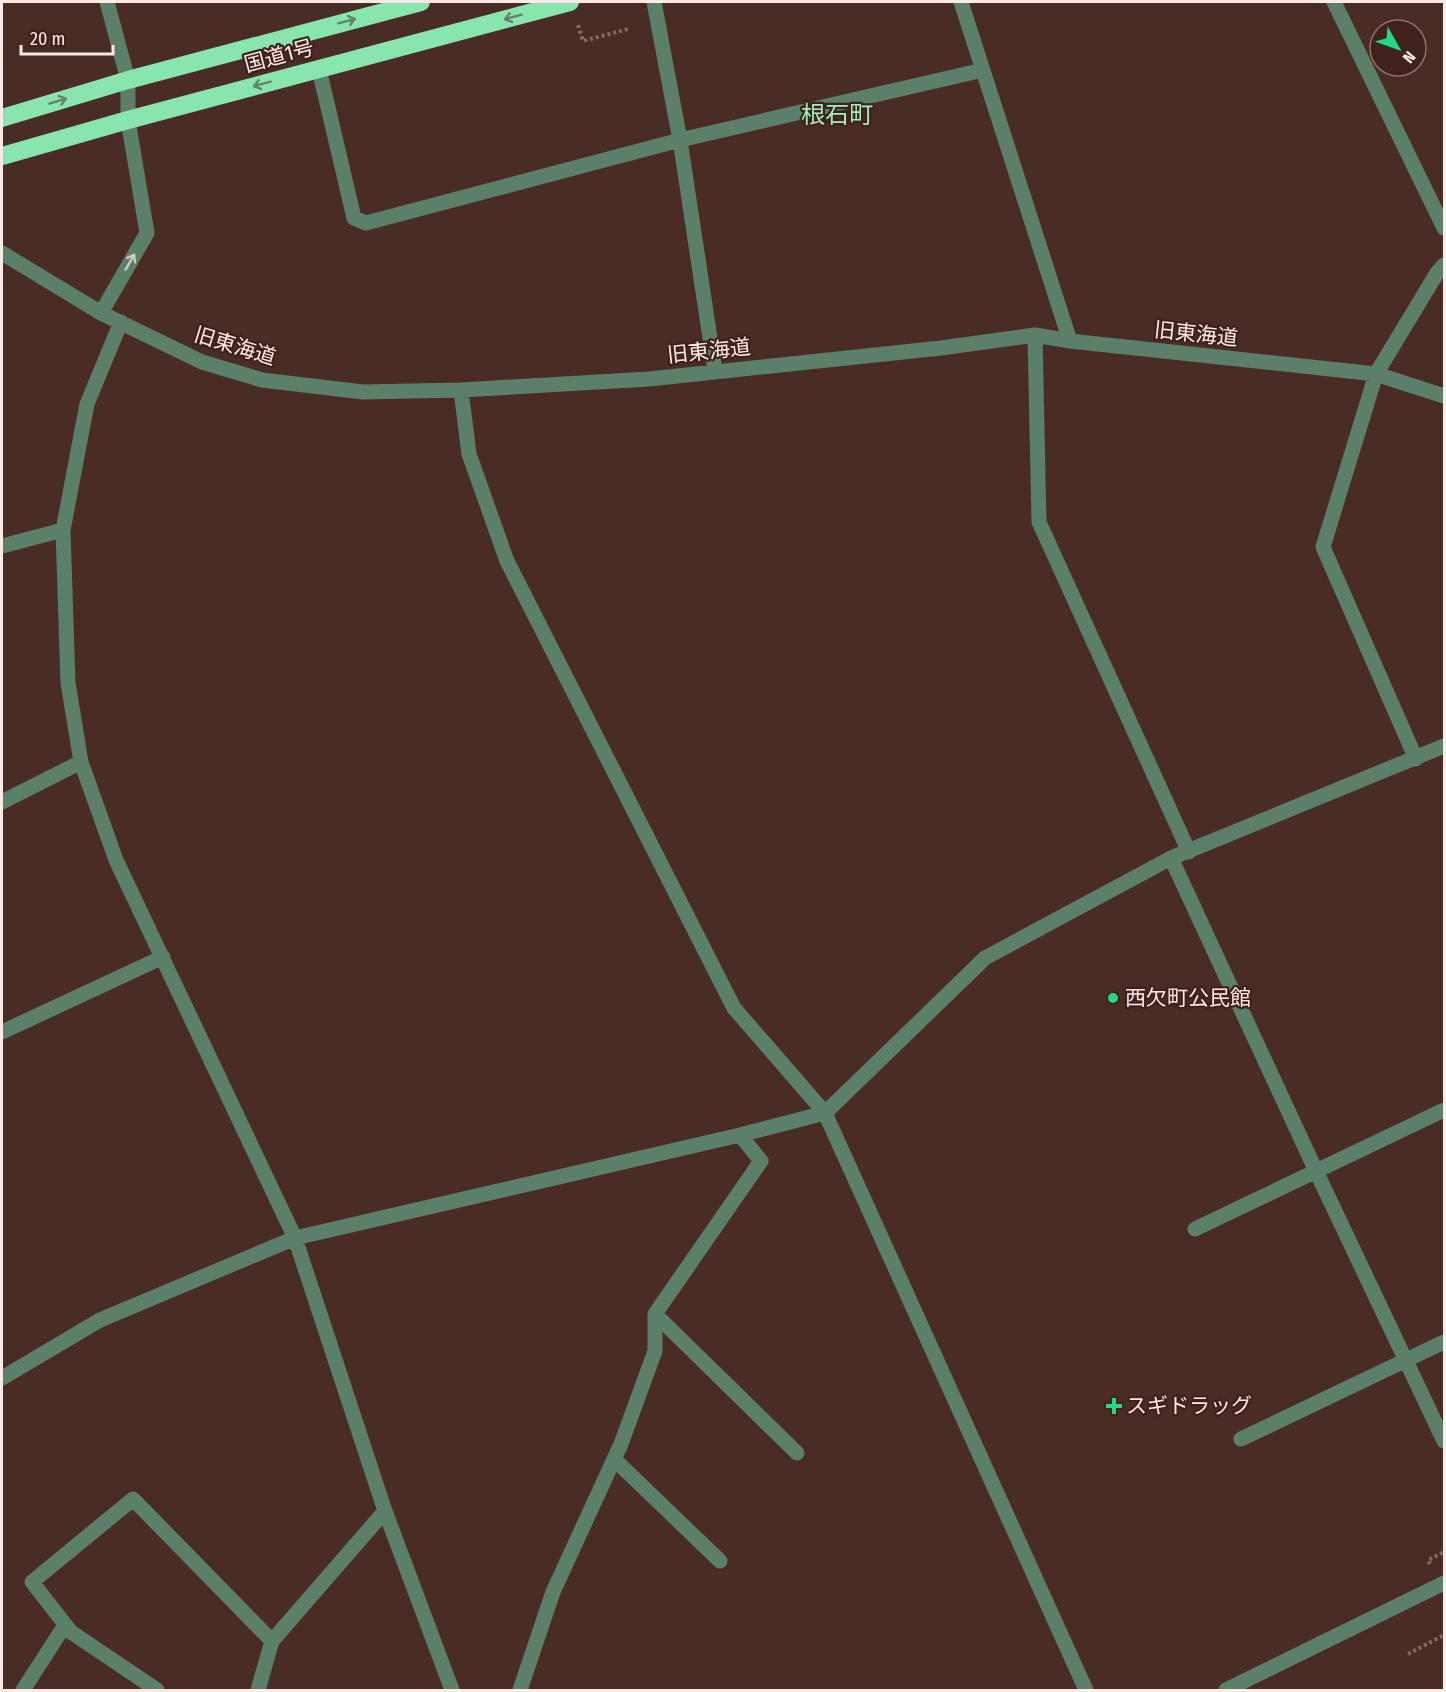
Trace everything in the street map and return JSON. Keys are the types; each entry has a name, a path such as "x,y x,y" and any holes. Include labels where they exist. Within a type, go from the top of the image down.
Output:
{"highway":[{"name":"国道1号","path":"2,118 128,80 420,2"},
{"name":"国道1号","path":"2,156 570,2"}],"street":[{"path":"101,313 147,232 128,120 128,80 107,2"},
{"path":"654,2 680,140 715,372"},
{"path":"961,2 1070,341"},
{"path":"1334,2 1443,221"},
{"path":"319,69 354,218 366,223 680,140 983,70"},
{"name":"旧東海道","path":"2,253 101,313 202,362 262,380 363,392 461,390 650,379 941,348 1035,335 1070,341 1376,374 1444,396"},
{"path":"1416,759 1323,547 1376,374 1444,265"},
{"path":"121,322 87,404 63,530 68,683 81,762 116,860 295,1238 385,1511 452,1690"},
{"path":"1035,335 1039,522 1189,852"},
{"path":"461,390 469,454 507,561 734,1008 825,1113 1086,1690"},
{"path":"2,546 63,530"},
{"path":"2,1378 100,1320 295,1238 740,1135 825,1113 985,958 1171,858 1444,746"},
{"path":"2,802 81,762"},
{"path":"1171,858 1444,1441"},
{"path":"2,1032 163,957"},
{"path":"1195,1229 1444,1110"},
{"path":"520,1690 554,1592 614,1459 655,1351 655,1314 761,1161 740,1135"},
{"path":"655,1314 796,1453"},
{"path":"1241,1439 1444,1342"},
{"path":"614,1459 720,1561"},
{"path":"157,1690 71,1632 32,1582 133,1499 272,1641"},
{"path":"258,1690 272,1641 385,1511"},
{"path":"1226,1690 1444,1583"},
{"path":"23,1690 66,1625"}],"path":[{"path":"583,41 627,28"},
{"path":"1428,1560 1444,1552"},
{"path":"1408,1654 1444,1635"}],"place":[{"name":"西欠町公民館","path":"1113,998"},
{"name":"スギドラッグ","path":"1114,1406"}],"district":[{"name":"根石町","path":"837,115"}]}
